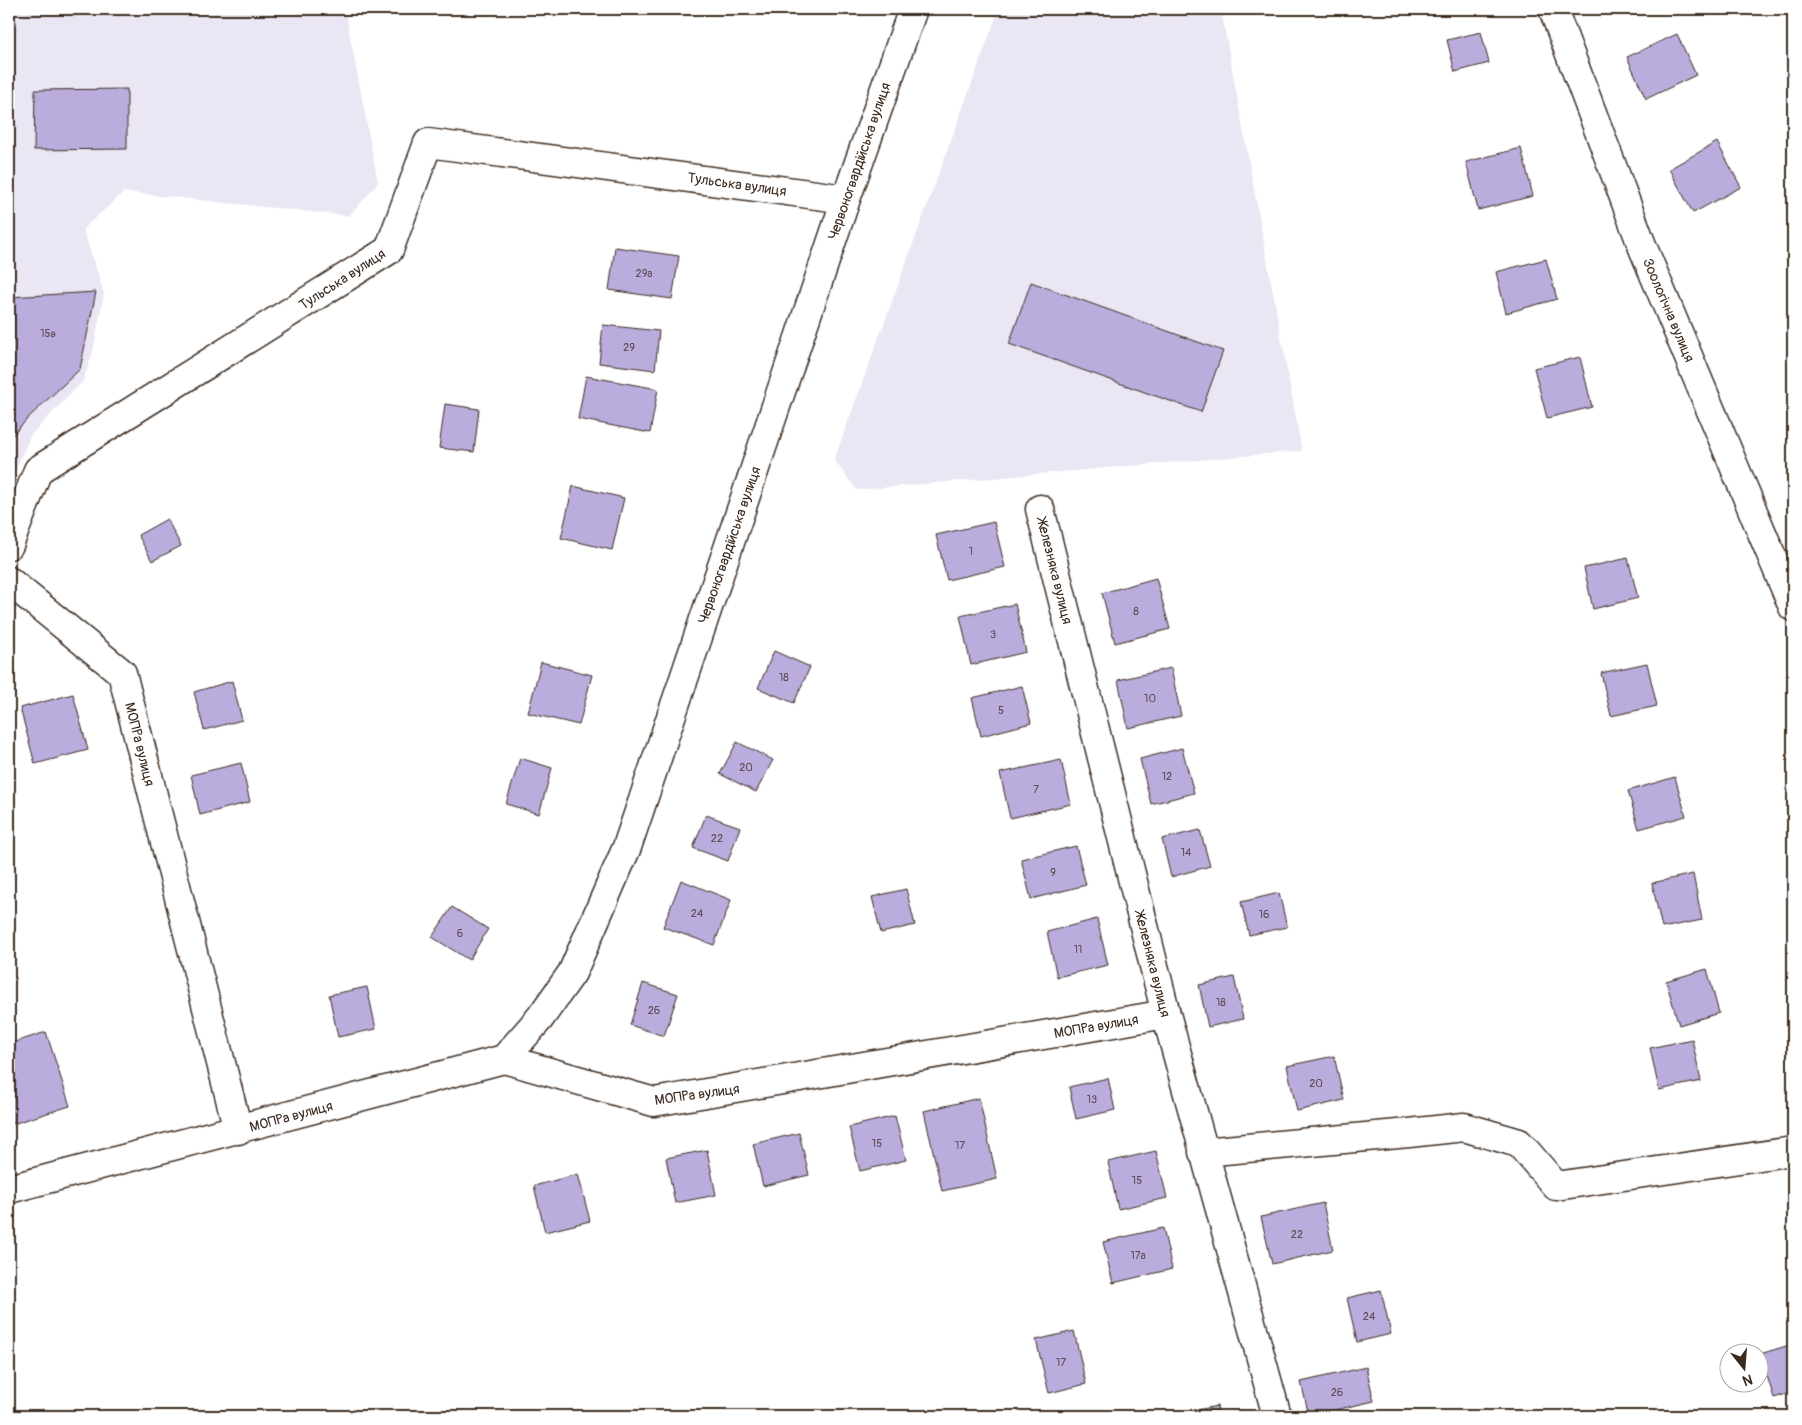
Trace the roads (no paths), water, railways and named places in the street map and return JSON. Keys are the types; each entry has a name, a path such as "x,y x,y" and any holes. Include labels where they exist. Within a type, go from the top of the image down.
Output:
{"street":[{"name":"Червоногвардійська вулиця","path":"504,1060 540,1018 572,973 627,848 846,199 913,9"},
{"name":"Зоологічна вулиця","path":"1553,9 1643,248 1793,607"},
{"name":"Тульська вулиця","path":"9,545 38,470 389,250 428,143 846,199"},
{"name":"Железняка вулиця","path":"1040,509 1166,1014 1277,1416"},
{"name":"МОПРа вулиця","path":"9,581 122,673 238,1130"},
{"name":"МОПРа вулиця","path":"9,1189 504,1060 654,1102 1166,1014"},
{"path":"1203,1152 1464,1127 1519,1143 1556,1186 1793,1151"}]}
